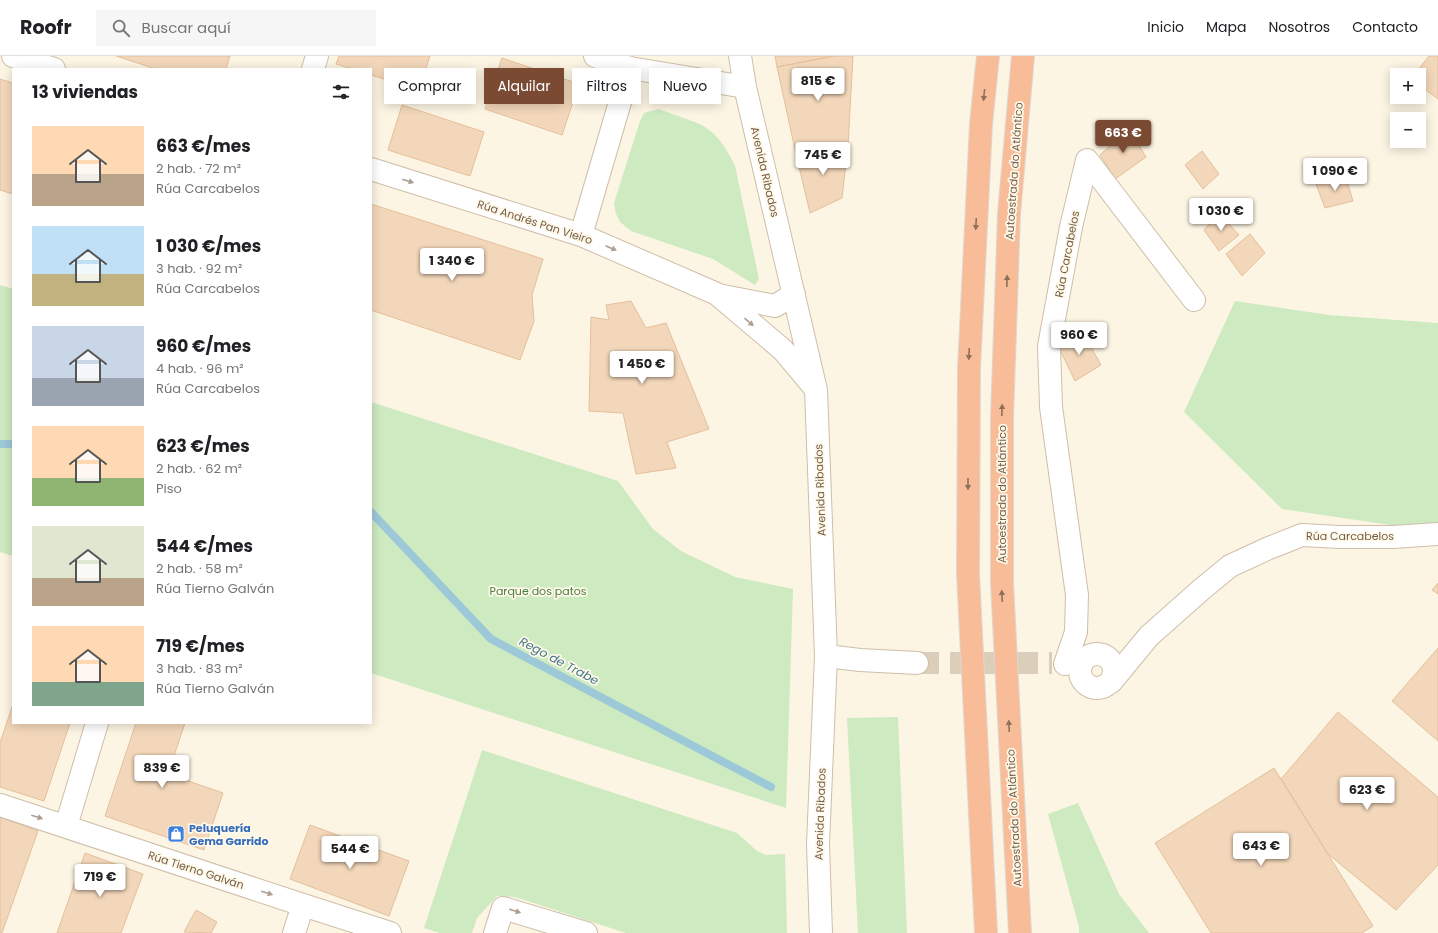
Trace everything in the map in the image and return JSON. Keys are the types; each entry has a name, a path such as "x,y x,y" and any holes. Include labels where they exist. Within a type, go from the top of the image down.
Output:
{"highway":[{"path":"986,933 968,574 968,384 981,124 988,56"},
{"name":"Autoestrada do Atlántico","path":"1020,933 1002,583 1002,434 1009,214 1023,56"}],"street":[{"path":"13,56 51,68"},
{"path":"313,68 317,56"},
{"path":"595,56 630,68"},
{"name":"Avenida Ribados","path":"740,56 745,87 816,390 826,656 818,844 821,933"},
{"path":"641,70 745,87"},
{"path":"581,235 619,104"},
{"name":"Rúa Carcabelos","path":"1066,665 1076,632 1077,595 1051,407 1049,346 1071,227 1088,160 1194,300"},
{"name":"Rúa Andrés Pan Vieiro","path":"372,169 581,235 717,294 775,306 794,294"},
{"name":"Rúa Andrés Pan Vieiro","path":"717,294 783,350 816,390"},
{"name":"Rúa Carcabelos","path":"1111,682 1149,636 1202,589 1230,566 1269,548 1302,535 1340,537 1438,534"},
{"name":"Rúa Carcabelos","path":"1066,665 1083,661 1095,654 1102,655 1149,636"},
{"path":"1066,665 1080,674 1086,685 1100,689 1106,687 1114,676 1112,663 1108,658 1102,655"},
{"path":"826,656 860,660 917,663"},
{"path":"66,826 97,724"},
{"name":"Rúa Tierno Galván","path":"0,804 390,933"},
{"path":"294,933 303,905"},
{"path":"495,933 503,908 586,933"}],"green space":[{"path":"659,109 705,127 723,144 735,166 759,279 755,285 713,259 631,231 620,222 616,214 614,203 640,121 644,113"},
{"path":"0,285 12,289 12,556 0,552"},
{"path":"1235,301 1329,315 1438,323 1438,532 1282,509 1184,412"},
{"name":"Parque dos patos","path":"372,402 618,481 653,529 681,551 735,577 793,589 786,808 372,673"},
{"path":"898,717 907,933 858,933 847,718"},
{"path":"482,750 737,833 757,851 766,855 785,854 787,933 626,933 515,897 497,896 477,918 472,933 440,933 424,928"},
{"path":"1078,803 1119,894 1149,933 1079,933 1079,927 1048,814"}],"building":[{"path":"116,56 230,56 226,68 153,68"},
{"path":"339,56 430,56 426,68 384,68 384,79 372,75 372,68 349,68 336,64"},
{"path":"775,56 834,56 777,67"},
{"path":"834,56 853,56 848,146 796,154 777,67"},
{"path":"1429,56 1438,56 1438,99 1426,90 1426,68 1420,68"},
{"path":"502,58 532,68 499,68"},
{"path":"0,79 12,83 12,194 0,190"},
{"path":"564,79 572,82 572,104 562,135 485,109 487,104 564,104"},
{"path":"402,105 484,132 470,176 388,150"},
{"path":"1129,128 1146,157 1115,179 1100,155"},
{"path":"848,146 842,198 810,213 796,154"},
{"path":"1202,151 1219,174 1203,189 1185,165"},
{"path":"1345,175 1353,201 1325,208 1316,184"},
{"path":"372,204 543,259 532,295 534,321 520,360 372,310"},
{"path":"1219,213 1239,235 1219,251 1204,230"},
{"path":"1250,234 1265,253 1242,276 1226,254"},
{"path":"631,301 646,328 666,323 709,429 667,442 676,468 636,474 623,413 589,411 591,317 609,320 606,305"},
{"path":"1081,329 1101,365 1075,381 1059,348"},
{"path":"1438,583 1438,594 1432,590"},
{"path":"1438,648 1438,741 1392,701"},
{"path":"12,707 12,724 70,724 44,801 0,787 0,743"},
{"path":"1338,712 1438,797 1438,865 1396,910 1328,854 1281,779"},
{"path":"136,724 185,724 168,774 223,793 204,850 105,816"},
{"path":"1274,768 1373,926 1362,933 1211,933 1155,843"},
{"path":"0,817 38,831 2,933 0,933"},
{"path":"310,825 409,861 389,916 290,879"},
{"path":"85,853 143,874 121,933 57,933"},
{"path":"196,910 217,922 211,933 184,932"}],"waterway":[{"name":"Rego de Trabe","path":"0,444 12,444"},
{"name":"Rego de Trabe","path":"372,513 491,639 771,787"}],"tunnel":[{"path":"917,663 1052,663"}],"place":[{"name":"Peluquería Gema Garrido","path":"176,834"}]}
